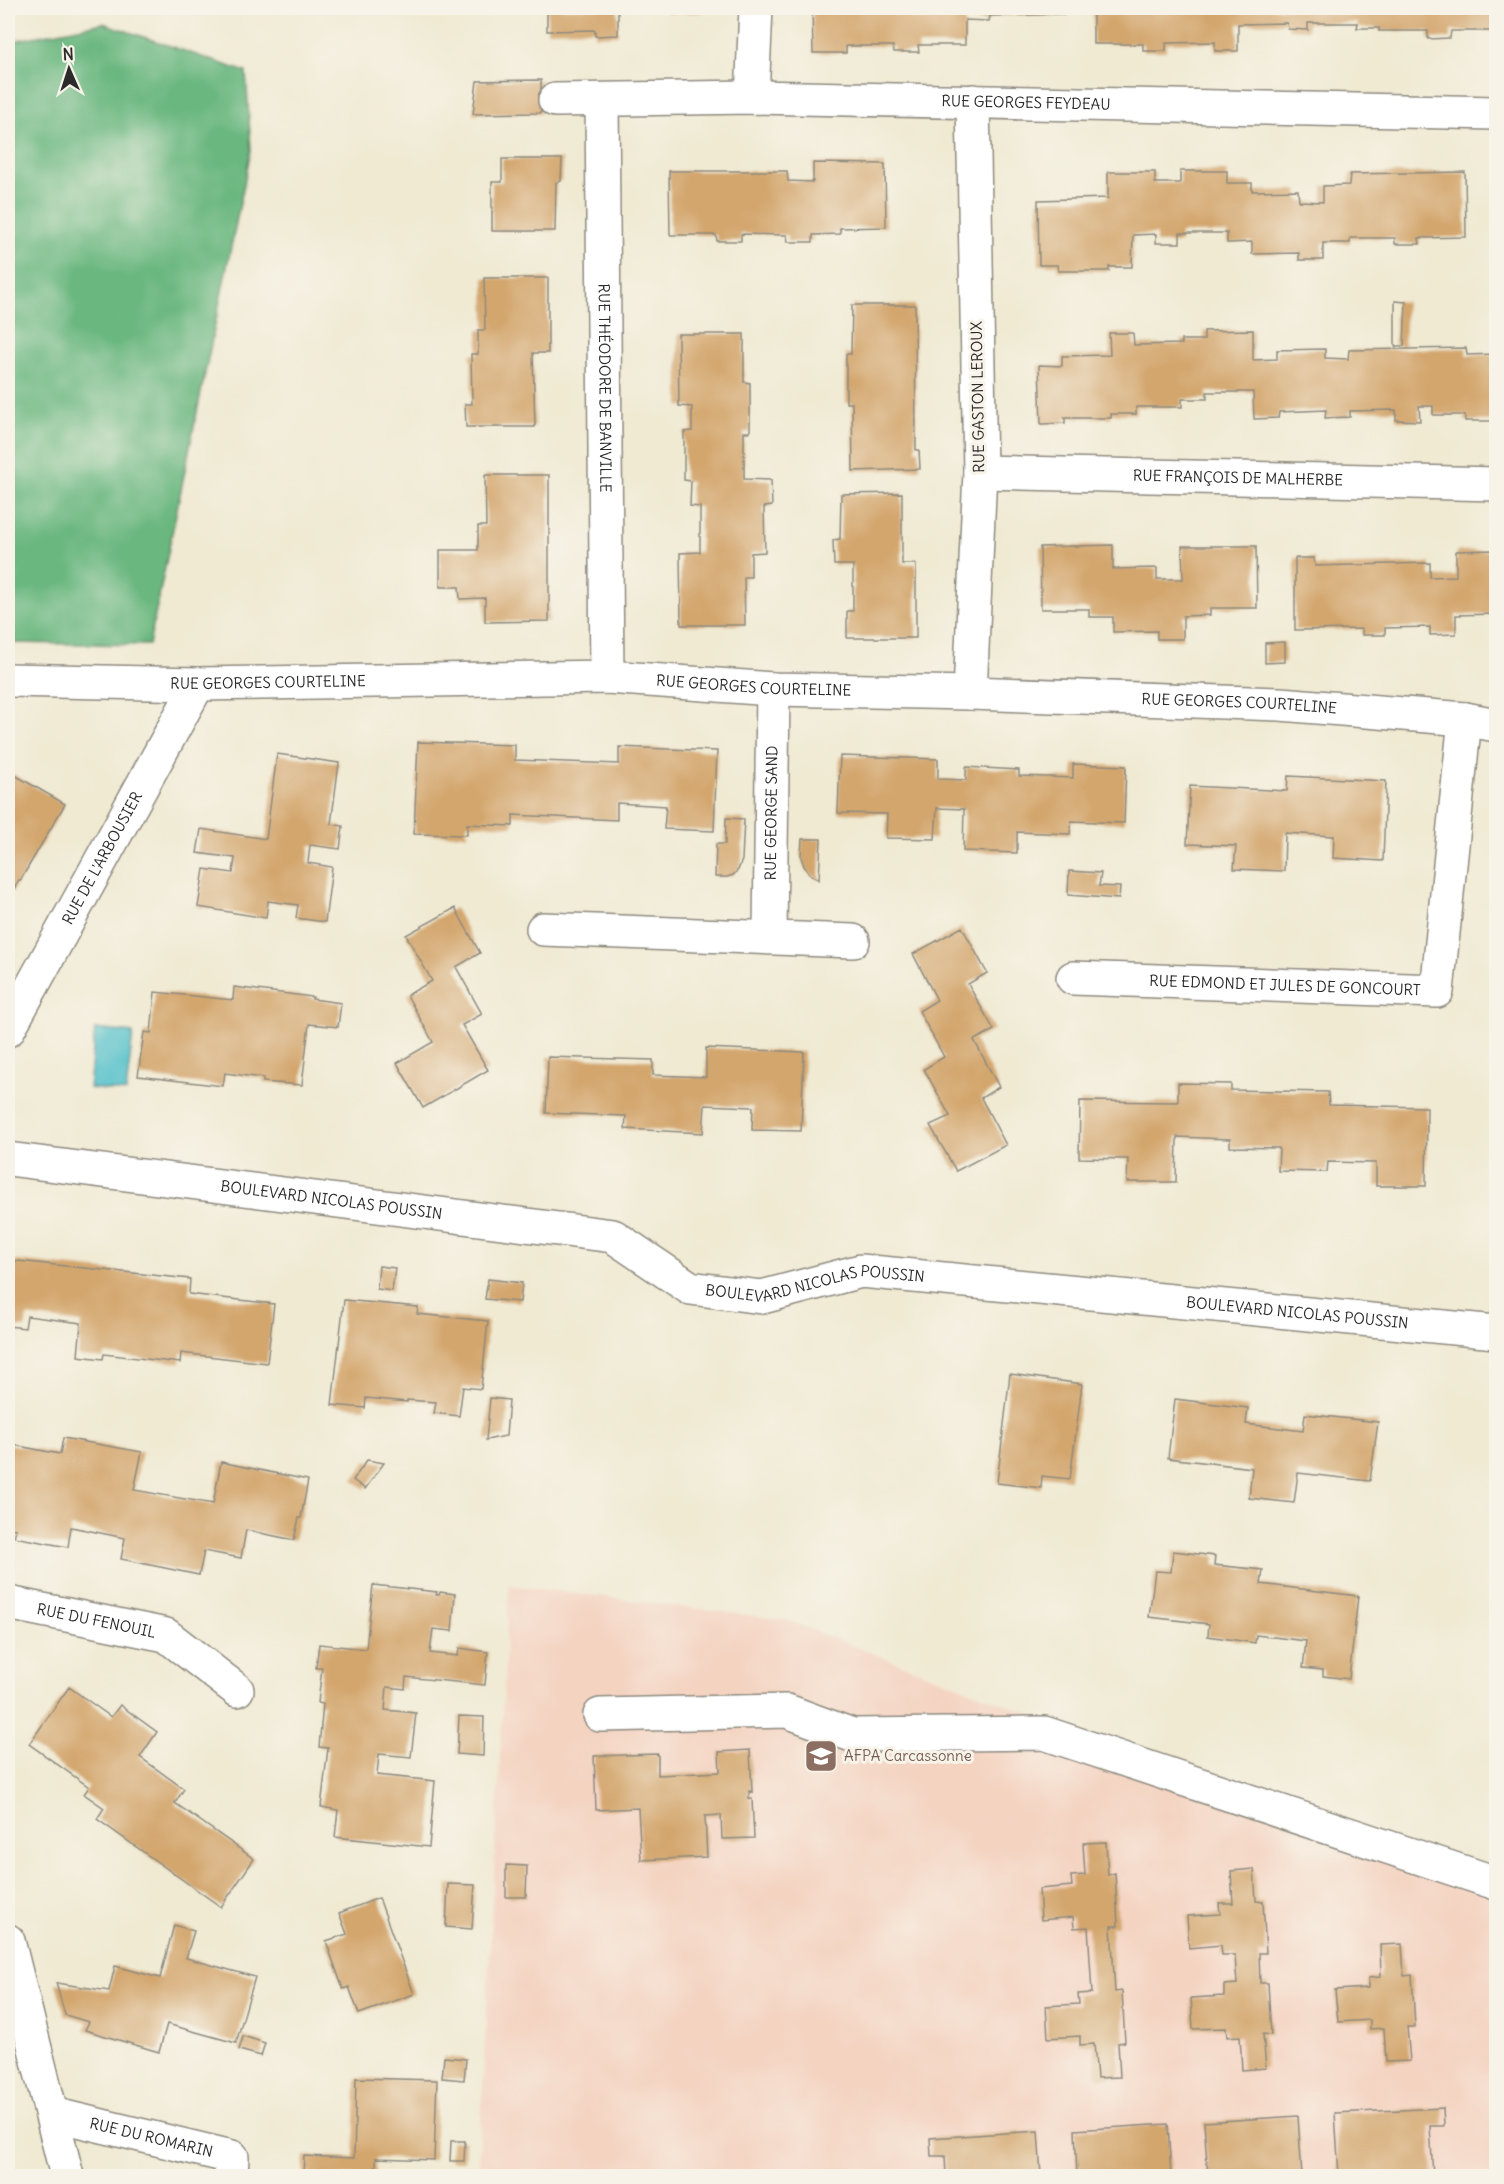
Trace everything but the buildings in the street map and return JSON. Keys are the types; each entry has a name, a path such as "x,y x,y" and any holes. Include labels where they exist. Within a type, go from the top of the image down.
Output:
{"street":[{"path":"752,97 756,8"},
{"name":"RUE GEORGES FEYDEAU","path":"555,100 752,97 1497,112"},
{"name":"RUE THÉODORE DE BANVILLE","path":"602,100 607,677"},
{"name":"RUE GASTON LEROUX","path":"970,693 980,472 972,101"},
{"name":"RUE FRANÇOIS DE MALHERBE","path":"980,472 1497,484"},
{"name":"RUE GEORGES COURTELINE","path":"8,680 198,684 607,677 774,689 970,693 1280,704 1481,722"},
{"name":"RUE DE L'ARBOUSIER","path":"8,1030 198,684"},
{"name":"RUE GEORGE SAND","path":"770,936 774,689"},
{"name":"RUE EDMOND ET JULES DE GONCOURT","path":"1072,978 1437,991 1481,722"},
{"path":"543,929 853,941"},
{"name":"BOULEVARD NICOLAS POUSSIN","path":"8,1159 613,1236 690,1288 762,1297 861,1271 1497,1332"},
{"name":"RUE DU FENOUIL","path":"8,1603 166,1635 237,1690"},
{"path":"600,1715 787,1711 852,1735 1044,1732 1497,1883"},
{"path":"8,1941 67,2176"},
{"name":"RUE DU ROMARIN","path":"52,2114 232,2157 231,2176"}],"shaded area":[{"name":"AFPA Carcassonne","path":"509,1585 786,1620 1496,1892 1496,2176 478,2176"}],"green space":[{"path":"103,23 246,72 251,150 149,645 8,643 8,42"}],"water":[{"path":"95,1029 133,1033 126,1092 89,1088"}],"place":[{"name":"AFPA Carcassonne","path":"821,1756"}]}
